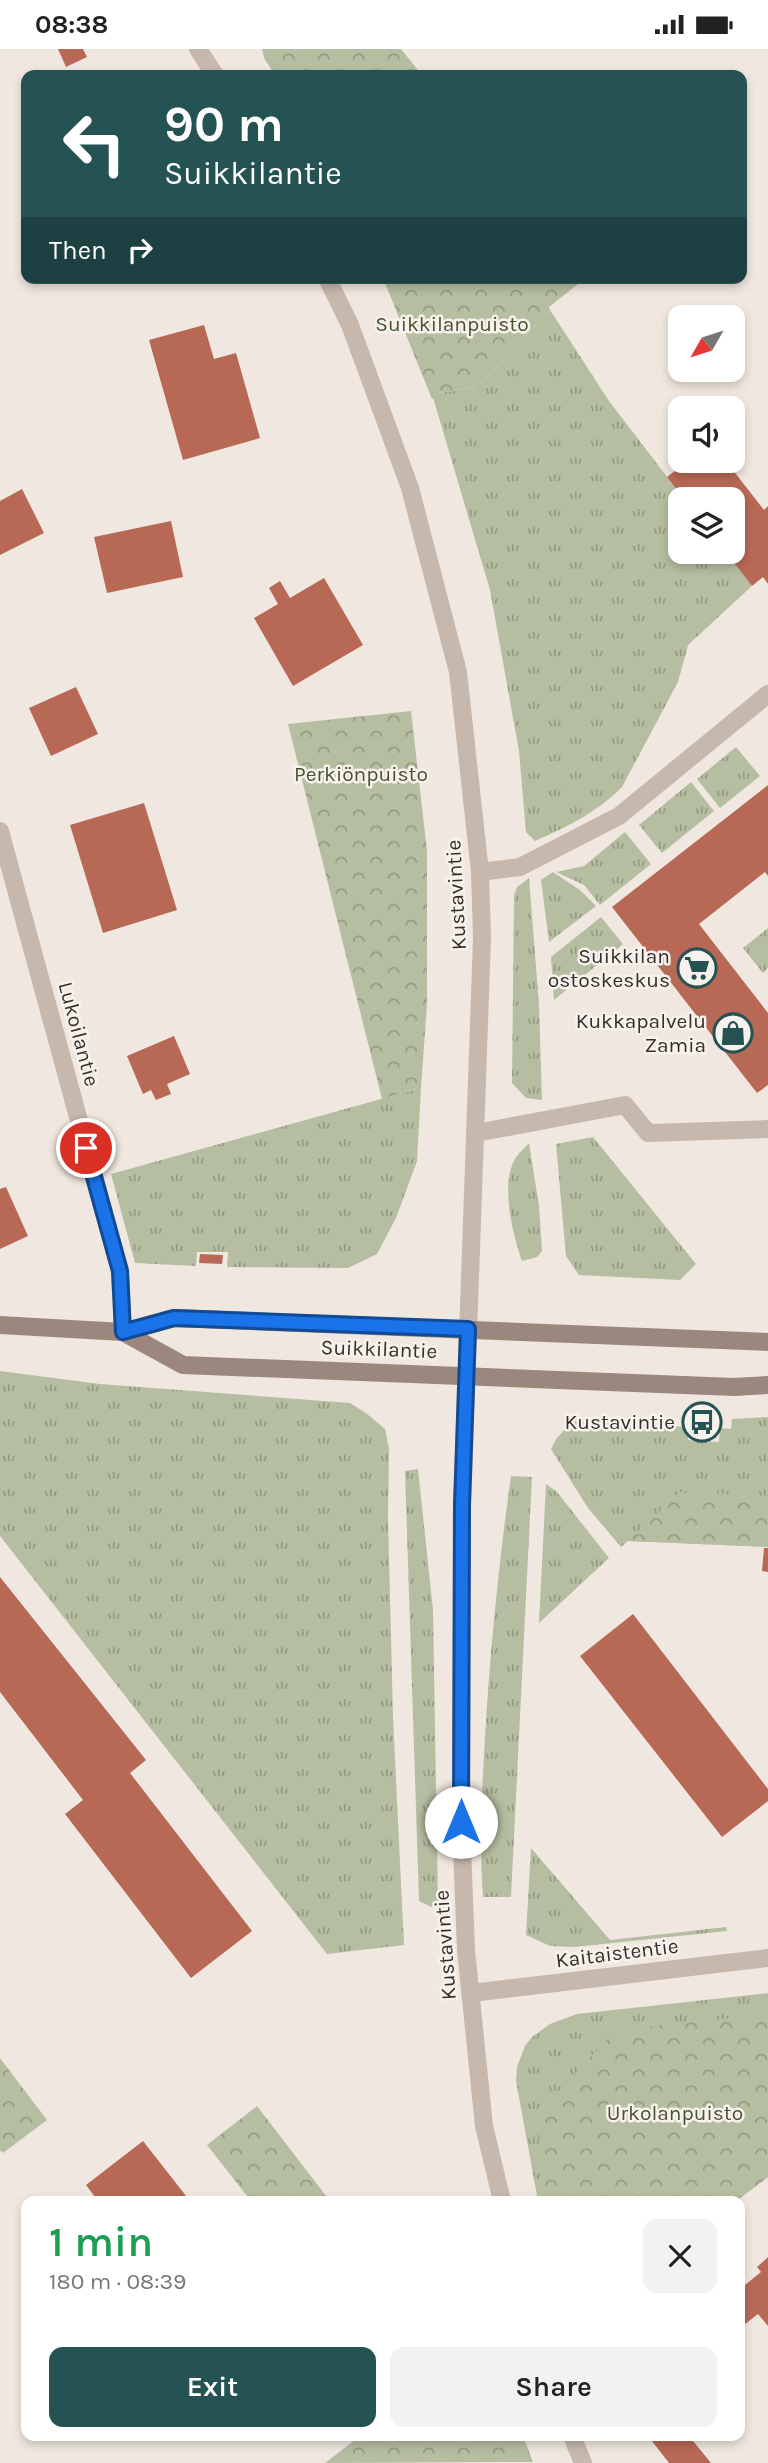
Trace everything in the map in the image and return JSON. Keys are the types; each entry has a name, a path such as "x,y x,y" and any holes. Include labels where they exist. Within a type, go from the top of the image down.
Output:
{"main road":[{"name":"Suikkilantie","path":"0,1325 123,1332 174,1318 768,1342"},
{"name":"Suikkilantie","path":"123,1332 183,1365 723,1386 768,1385"}],"street":[{"path":"198,49 212,70"},
{"name":"Kustavintie","path":"330,284 349,325 410,488 455,659 480,872 482,938 462,1505 461,1822 466,1950 484,2126 501,2196"},
{"path":"480,872 520,867 619,816 768,694"},
{"name":"Lukoilantie","path":"0,831 120,1271 123,1332"},
{"path":"476,1133 625,1105 648,1133 768,1129"},
{"name":"Kaitaistentie","path":"471,1993 768,1958"},
{"path":"574,2441 583,2463"}],"green space":[{"path":"262,49 401,49 418,70 272,70"},
{"name":"Suikkilanpuisto","path":"385,284 578,284 549,307 550,310 477,387 439,393 432,399"},
{"path":"550,310 609,401 675,487 668,487 668,564 735,564 752,586 688,645 678,682 622,787 581,819 535,841 526,832 519,751 490,590 432,394 477,387"},
{"name":"Perkiönpuisto","path":"411,711 427,851 427,1004 421,1088 382,1099 288,724"},
{"path":"736,747 760,776 720,808 697,779"},
{"path":"691,782 714,811 662,853 639,825"},
{"path":"625,832 651,864 600,905 584,885 556,872 584,866"},
{"path":"553,872 580,890 596,906 549,942 541,880"},
{"path":"529,878 539,1005 542,1100 526,1098 512,1083 514,896 517,887"},
{"path":"601,917 623,944 554,1000 551,957"},
{"path":"768,928 768,968 763,973 743,948"},
{"path":"421,1088 417,1161 396,1218 377,1254 348,1268 227,1267 228,1252 197,1252 196,1266 135,1263 111,1174"},
{"path":"593,1137 696,1264 680,1280 579,1275 566,1256 556,1144"},
{"path":"529,1143 539,1206 542,1251 537,1257 522,1261 512,1224 508,1182 515,1159"},
{"path":"0,1371 100,1384 350,1403 385,1429 389,1449 393,1717 404,1945 327,1954 0,1536"},
{"path":"768,1417 768,1547 628,1541 621,1547 588,1508 551,1449 573,1420 688,1427 688,1440 719,1442 720,1428 731,1429 732,1419"},
{"path":"418,1469 433,1610 438,1904 431,1907 419,1901 405,1471"},
{"path":"511,1476 532,1477 511,1897 483,1897 481,1817 487,1704 495,1606"},
{"path":"546,1484 557,1492 609,1558 539,1623"},
{"path":"680,1492 768,1496 768,1547 628,1541"},
{"path":"531,1848 610,1940 726,1927 727,1931 574,1947 550,1946 526,1935"},
{"name":"Urkolanpuisto","path":"768,1993 768,2177 743,2196 537,2196 516,2081 517,2067 525,2046 532,2037 550,2024 577,2014"},
{"name":"Urkolanpuisto","path":"768,2014 768,2177 743,2196 547,2196 535,2116 616,2030"},
{"path":"0,2058 47,2120 3,2153 0,2150"},
{"path":"257,2106 326,2196 247,2196 207,2145"},
{"path":"354,2441 525,2441 533,2462 325,2463"}],"building":[{"path":"58,49 83,49 87,57 66,67"},
{"path":"204,325 214,359 236,353 260,438 183,460 149,340"},
{"path":"672,473 735,473 764,510 768,506 768,584 763,577 752,586 735,564 745,564 745,487 675,487 667,477"},
{"path":"22,489 44,533 0,555 0,501"},
{"path":"171,521 183,577 107,593 94,537"},
{"path":"324,578 363,645 293,686 254,618 278,604 269,588 280,581 290,598"},
{"path":"76,687 98,734 51,756 29,708"},
{"name":"Suikkilan ostoskeskus","path":"768,785 768,876 765,872 699,924 768,1013 768,1085 757,1093 612,907"},
{"path":"144,803 177,910 103,933 70,825"},
{"path":"174,1036 190,1074 167,1084 171,1094 156,1100 151,1090 143,1094 127,1056"},
{"path":"6,1187 28,1236 0,1249 0,1189"},
{"path":"200,1254 223,1255 222,1264 199,1263"},
{"path":"693,1428 716,1429 716,1438 693,1437"},
{"path":"764,1548 768,1548 768,1572 762,1571"},
{"path":"0,1577 146,1760 130,1773 252,1931 191,1978 65,1814 83,1800 0,1692"},
{"path":"633,1614 768,1789 768,1801 722,1837 580,1656"},
{"path":"143,2141 186,2196 94,2196 86,2185"},
{"path":"768,2257 768,2326 758,2314 745,2324 745,2285 761,2272 757,2267"},
{"path":"652,2441 693,2441 711,2463 669,2463"}],"place":[{"name":"Suikkilan ostoskeskus","path":"697,968"},
{"name":"Kukkapalvelu Zamia","path":"733,1033"},
{"name":"Kustavintie","path":"702,1422"}],"route":[{"path":"86,1148 120,1271 123,1332 174,1318 468,1329 462,1505 461,1822"}]}
